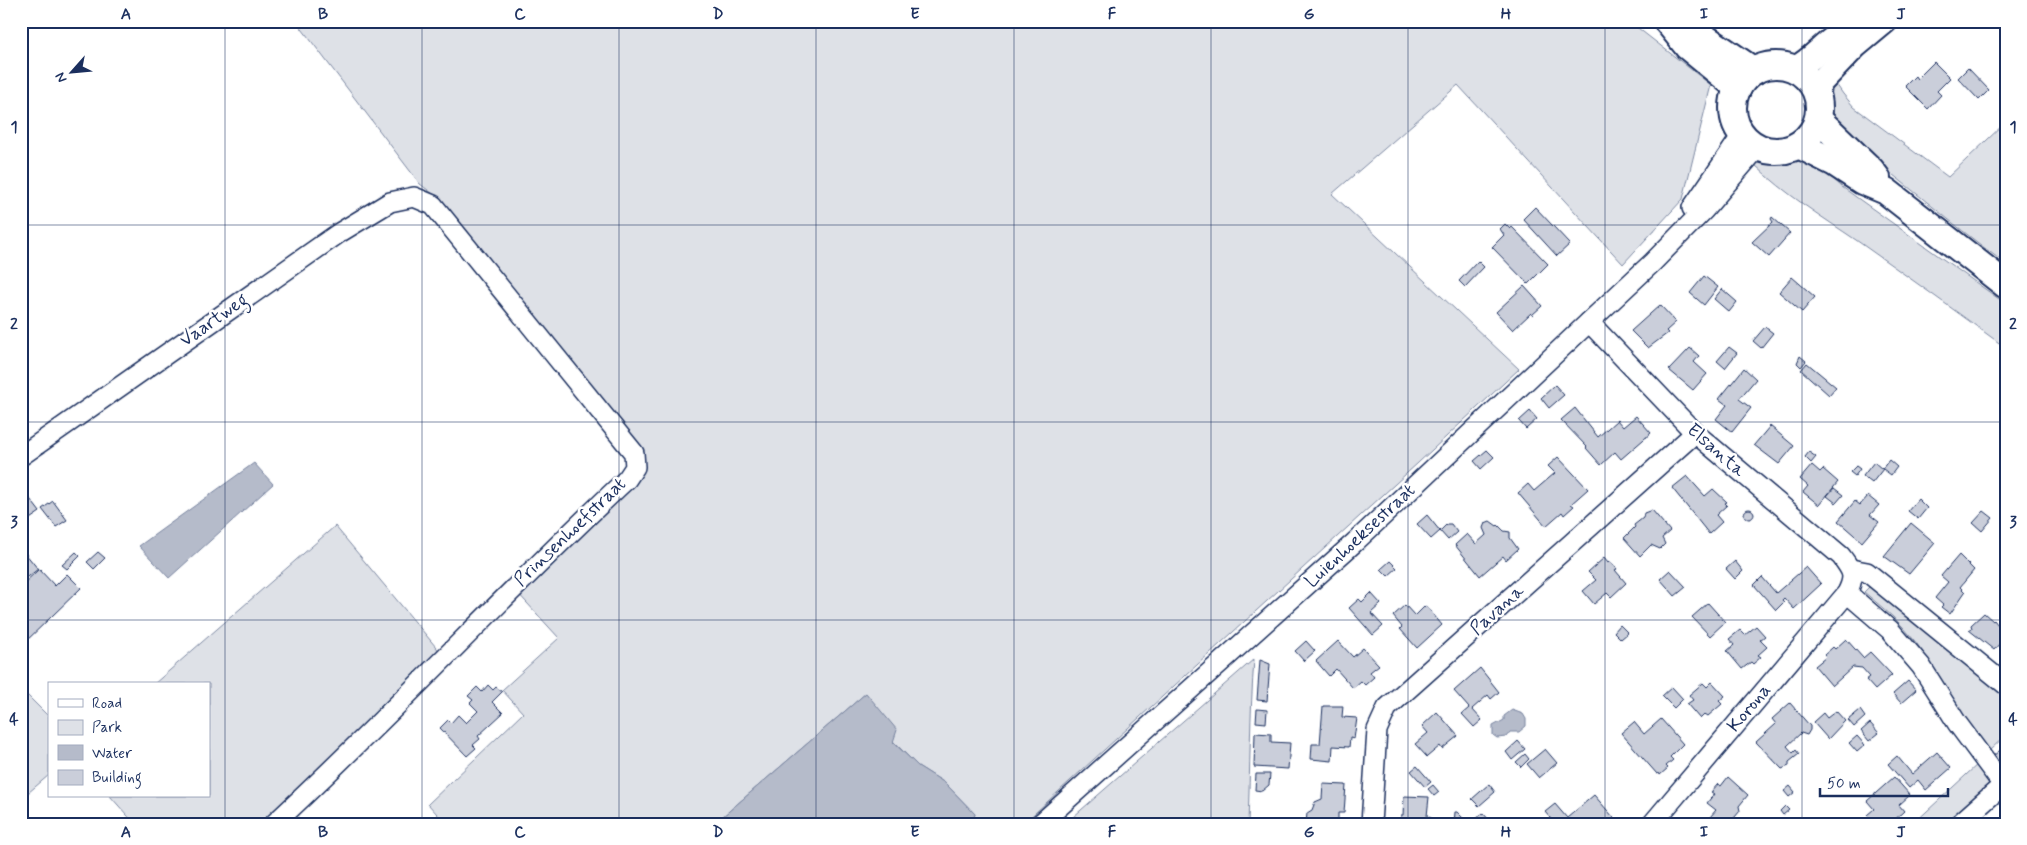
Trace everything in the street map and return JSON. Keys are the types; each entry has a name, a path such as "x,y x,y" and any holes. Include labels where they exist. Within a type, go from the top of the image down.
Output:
{"main road":[{"path":"1670,23 1688,47 1746,80"},
{"path":"1782,65 1795,69 1806,77 1815,88 1819,103 1818,119 1811,134 1799,145 1786,150 1771,151 1750,141 1736,124 1733,112 1734,100 1746,80 1767,66 1782,65"},
{"path":"1818,119 1871,170 1886,191"},
{"path":"1799,145 1833,162 1862,181 1886,191 2006,285"}],"street":[{"path":"1795,69 1807,62 1844,31 1869,21"},
{"path":"1815,88 1855,46 1885,21"},
{"name":"Luienhoeksestraat","path":"1040,824 1355,542 1589,322 1673,241 1701,194 1750,141"},
{"name":"Vaartweg","path":"21,456 339,233 390,202 414,198"},
{"name":"Prinsenhoefstraat","path":"274,824 332,770 554,547 627,479 635,468 634,454 433,205 414,198"},
{"name":"Elsanta","path":"1589,322 1695,433 1841,556 1851,569 1867,572 2006,685"},
{"name":"Pavana","path":"1371,824 1377,730 1386,708 1695,433"},
{"path":"1851,569 1852,582 1846,593 1890,630 1921,666 1956,723 2004,787 1959,824"},
{"name":"Korona","path":"1652,824 1846,593"}],"green space":[{"path":"296,21 1629,21 1711,85 1683,199 1623,264 1458,85 1332,194 1519,369 1023,824 972,824 975,814 945,783 918,766 893,741 866,693 714,824 446,824 428,804 523,713 502,690 559,638 516,591 640,471 624,429 441,200 420,184"},
{"path":"1834,81 1854,107 1948,177 2006,122 2006,264 1877,162 1832,130 1829,106"},
{"path":"1806,154 1842,187 2006,304 2006,348 1817,214 1755,165 1764,158"},
{"path":"335,526 441,653 264,824 135,824 112,798 210,798 210,682 156,682"},
{"path":"1869,587 1877,587 2006,694 2006,735 1989,751 1967,721 1916,642 1895,618 1864,592"},
{"path":"1254,659 1248,824 1065,824"},
{"path":"21,689 48,716 48,776 21,799"},
{"path":"1979,763 1992,782 1946,824 1913,824"}],"water":[{"path":"254,463 273,484 169,578 139,546"},
{"path":"866,693 897,730 893,742 918,766 945,783 975,814 972,824 714,824"},
{"path":"1512,710 1523,714 1526,719 1526,726 1519,732 1510,732 1506,737 1497,738 1493,735 1493,726 1504,720 1504,716"}],"building":[{"path":"1934,62 1950,78 1937,91 1941,95 1928,109 1905,86 1915,76 1917,79"},
{"path":"1968,68 1989,90 1979,100 1958,78"},
{"path":"1535,207 1570,244 1557,256 1523,219"},
{"path":"1772,217 1790,233 1769,257 1752,242 1773,222"},
{"path":"1505,224 1510,229 1512,227 1548,264 1528,284 1492,247 1504,235 1500,229"},
{"path":"1478,261 1484,267 1465,287 1459,281"},
{"path":"1704,276 1718,287 1704,305 1690,293"},
{"path":"1792,277 1815,297 1802,312 1779,292"},
{"path":"1524,286 1542,306 1532,315 1531,313 1513,330 1496,312"},
{"path":"1722,289 1737,302 1729,312 1714,299"},
{"path":"1660,305 1676,322 1666,331 1668,333 1648,348 1631,331"},
{"path":"1765,327 1773,333 1761,348 1753,341"},
{"path":"1729,347 1737,353 1725,368 1717,361"},
{"path":"1690,348 1699,356 1694,362 1707,374 1693,390 1669,370"},
{"path":"1800,356 1806,361 1801,367 1797,363"},
{"path":"1807,363 1836,387 1829,395 1801,370"},
{"path":"1744,368 1756,379 1739,399 1751,408 1732,432 1716,419 1727,405 1719,399"},
{"path":"1555,385 1564,395 1549,408 1541,398"},
{"path":"1575,408 1598,437 1617,420 1623,427 1636,416 1651,433 1621,459 1615,452 1601,465 1561,420"},
{"path":"1530,411 1537,419 1526,429 1519,421"},
{"path":"1770,426 1794,446 1779,464 1754,445"},
{"path":"1487,450 1494,457 1481,469 1474,461"},
{"path":"1809,452 1816,457 1811,463 1805,457"},
{"path":"1558,457 1588,489 1571,504 1574,506 1564,515 1562,512 1546,526 1518,493 1528,484 1534,491 1555,473 1548,466"},
{"path":"1889,460 1897,467 1891,475 1883,469 1872,483 1863,476 1874,462 1882,469"},
{"path":"1812,465 1820,472 1823,469 1838,482 1819,505 1803,492 1808,486 1800,479"},
{"path":"1856,466 1860,469 1855,476 1850,472"},
{"path":"1687,476 1705,496 1713,489 1727,502 1725,503 1727,505 1716,515 1722,522 1709,534 1672,488"},
{"path":"1834,488 1843,495 1836,503 1827,496"},
{"path":"27,495 40,512 21,525 21,499"},
{"path":"1868,496 1879,505 1870,515 1879,522 1862,542 1838,521 1855,501 1860,505"},
{"path":"1918,499 1927,508 1918,519 1908,511"},
{"path":"53,501 67,520 56,527 42,509"},
{"path":"1749,509 1754,514 1749,519 1744,514"},
{"path":"1652,510 1670,531 1662,538 1665,544 1660,549 1651,545 1640,556 1624,538 1635,527 1634,525 1643,518 1644,513"},
{"path":"1984,511 1993,518 1982,531 1973,523"},
{"path":"1427,515 1440,531 1431,539 1417,524"},
{"path":"1490,521 1504,531 1510,532 1510,538 1518,549 1506,560 1503,556 1480,576 1455,545 1467,534 1476,544 1486,535 1483,528 1485,523"},
{"path":"1911,523 1935,543 1909,574 1884,556"},
{"path":"1447,524 1451,524 1457,532 1448,540 1440,531"},
{"path":"21,548 38,569 24,580 21,576"},
{"path":"76,552 80,556 67,569 62,565"},
{"path":"98,552 105,558 94,569 87,562"},
{"path":"1959,555 1974,570 1960,587 1965,592 1950,614 1941,607 1943,605 1935,598 1948,582 1941,576"},
{"path":"1604,558 1608,563 1610,561 1626,583 1611,597 1607,593 1594,604 1583,591 1596,580 1588,572"},
{"path":"1390,561 1397,568 1388,576 1381,569"},
{"path":"1735,561 1743,571 1735,579 1726,569"},
{"path":"1806,567 1821,584 1794,609 1784,598 1782,600 1784,602 1776,610 1754,585 1762,577 1776,593"},
{"path":"39,569 55,586 67,574 81,588 21,646 21,586"},
{"path":"1670,570 1686,587 1675,596 1660,579"},
{"path":"1371,593 1381,604 1371,613 1383,626 1373,635 1349,608 1359,599 1362,602"},
{"path":"1708,603 1725,622 1710,636 1692,617"},
{"path":"1405,605 1415,616 1425,606 1442,625 1417,648 1400,629 1402,627 1393,616"},
{"path":"1984,613 1998,625 2006,615 2006,636 1994,650 1969,630 1972,628 1971,625"},
{"path":"1620,625 1628,633 1621,639 1614,632"},
{"path":"1756,626 1765,636 1760,640 1767,647 1758,655 1761,657 1753,664 1751,662 1742,669 1727,651 1734,645 1729,639 1740,630 1745,635"},
{"path":"1846,639 1863,658 1870,652 1892,675 1875,690 1866,680 1870,677 1862,668 1853,667 1832,686 1815,666 1826,657 1824,655 1833,647 1835,649"},
{"path":"1306,641 1315,651 1304,661 1295,651"},
{"path":"1338,641 1353,657 1363,648 1379,665 1370,672 1374,677 1365,685 1361,681 1353,688 1336,669 1329,676 1316,661"},
{"path":"1260,660 1270,664 1267,701 1257,700"},
{"path":"1480,668 1499,692 1491,699 1488,695 1472,709 1482,720 1474,727 1462,714 1469,708 1454,691"},
{"path":"1908,681 1916,690 1901,703 1893,694"},
{"path":"1712,682 1725,696 1719,701 1722,704 1708,716 1705,714 1700,719 1687,704 1693,700 1689,695 1703,683 1707,687"},
{"path":"488,685 493,690 496,687 502,692 492,702 503,713 478,736 480,739 473,745 476,748 467,756 440,728 448,720 451,723 458,715 466,723 478,711 470,703 473,700 468,696 477,687 482,692"},
{"path":"1672,687 1683,699 1674,708 1662,696"},
{"path":"1790,703 1810,726 1810,730 1807,735 1801,733 1787,746 1793,753 1796,750 1799,754 1789,762 1789,766 1782,769 1756,742 1776,724 1772,719"},
{"path":"1323,706 1343,706 1342,717 1357,718 1354,739 1350,738 1349,747 1333,746 1332,761 1311,759 1312,744 1320,744"},
{"path":"1257,709 1267,710 1266,723 1256,722"},
{"path":"1860,710 1865,717 1854,727 1848,720"},
{"path":"1836,711 1845,721 1828,739 1813,722 1823,713 1827,718"},
{"path":"1437,712 1458,736 1442,749 1440,746 1427,757 1415,744 1428,733 1422,726"},
{"path":"1661,719 1683,744 1670,757 1673,760 1660,775 1659,773 1657,774 1621,733 1634,722 1644,734"},
{"path":"1870,723 1879,733 1869,741 1861,731"},
{"path":"1255,733 1271,734 1271,742 1290,743 1288,769 1254,767"},
{"path":"1857,736 1865,745 1857,752 1849,743"},
{"path":"1518,741 1525,749 1512,760 1506,752"},
{"path":"2006,745 2006,773 1992,757"},
{"path":"1545,749 1557,763 1539,778 1527,764"},
{"path":"1937,752 1951,768 1926,790 1918,780 1909,788 1888,764 1897,756 1912,774"},
{"path":"1525,754 1529,759 1521,767 1516,762"},
{"path":"1417,766 1431,782 1425,787 1411,771"},
{"path":"1256,774 1270,774 1269,785 1262,791 1255,790"},
{"path":"1728,777 1748,795 1739,806 1740,811 1729,824 1704,824 1716,810 1707,803 1714,794 1711,792 1718,784 1721,786"},
{"path":"1894,777 1910,795 1899,805 1904,811 1890,824 1875,824 1867,815 1874,809 1867,801"},
{"path":"1323,784 1346,785 1344,813 1338,813 1338,820 1341,820 1341,824 1306,824 1307,813 1312,810 1315,802 1322,799"},
{"path":"1489,784 1495,792 1479,806 1472,799"},
{"path":"1433,785 1439,792 1434,796 1428,789"},
{"path":"1790,786 1795,792 1789,797 1784,791"},
{"path":"1594,795 1614,818 1607,824 1555,824 1545,812 1555,804 1567,818"},
{"path":"1404,796 1429,797 1427,816 1433,819 1433,824 1400,824 1401,815 1403,815"},
{"path":"1785,806 1789,810 1783,815 1780,811"},
{"path":"1455,812 1457,812 1467,822 1454,824"},
{"path":"1483,813 1490,821 1487,824 1478,824 1475,820"}]}
